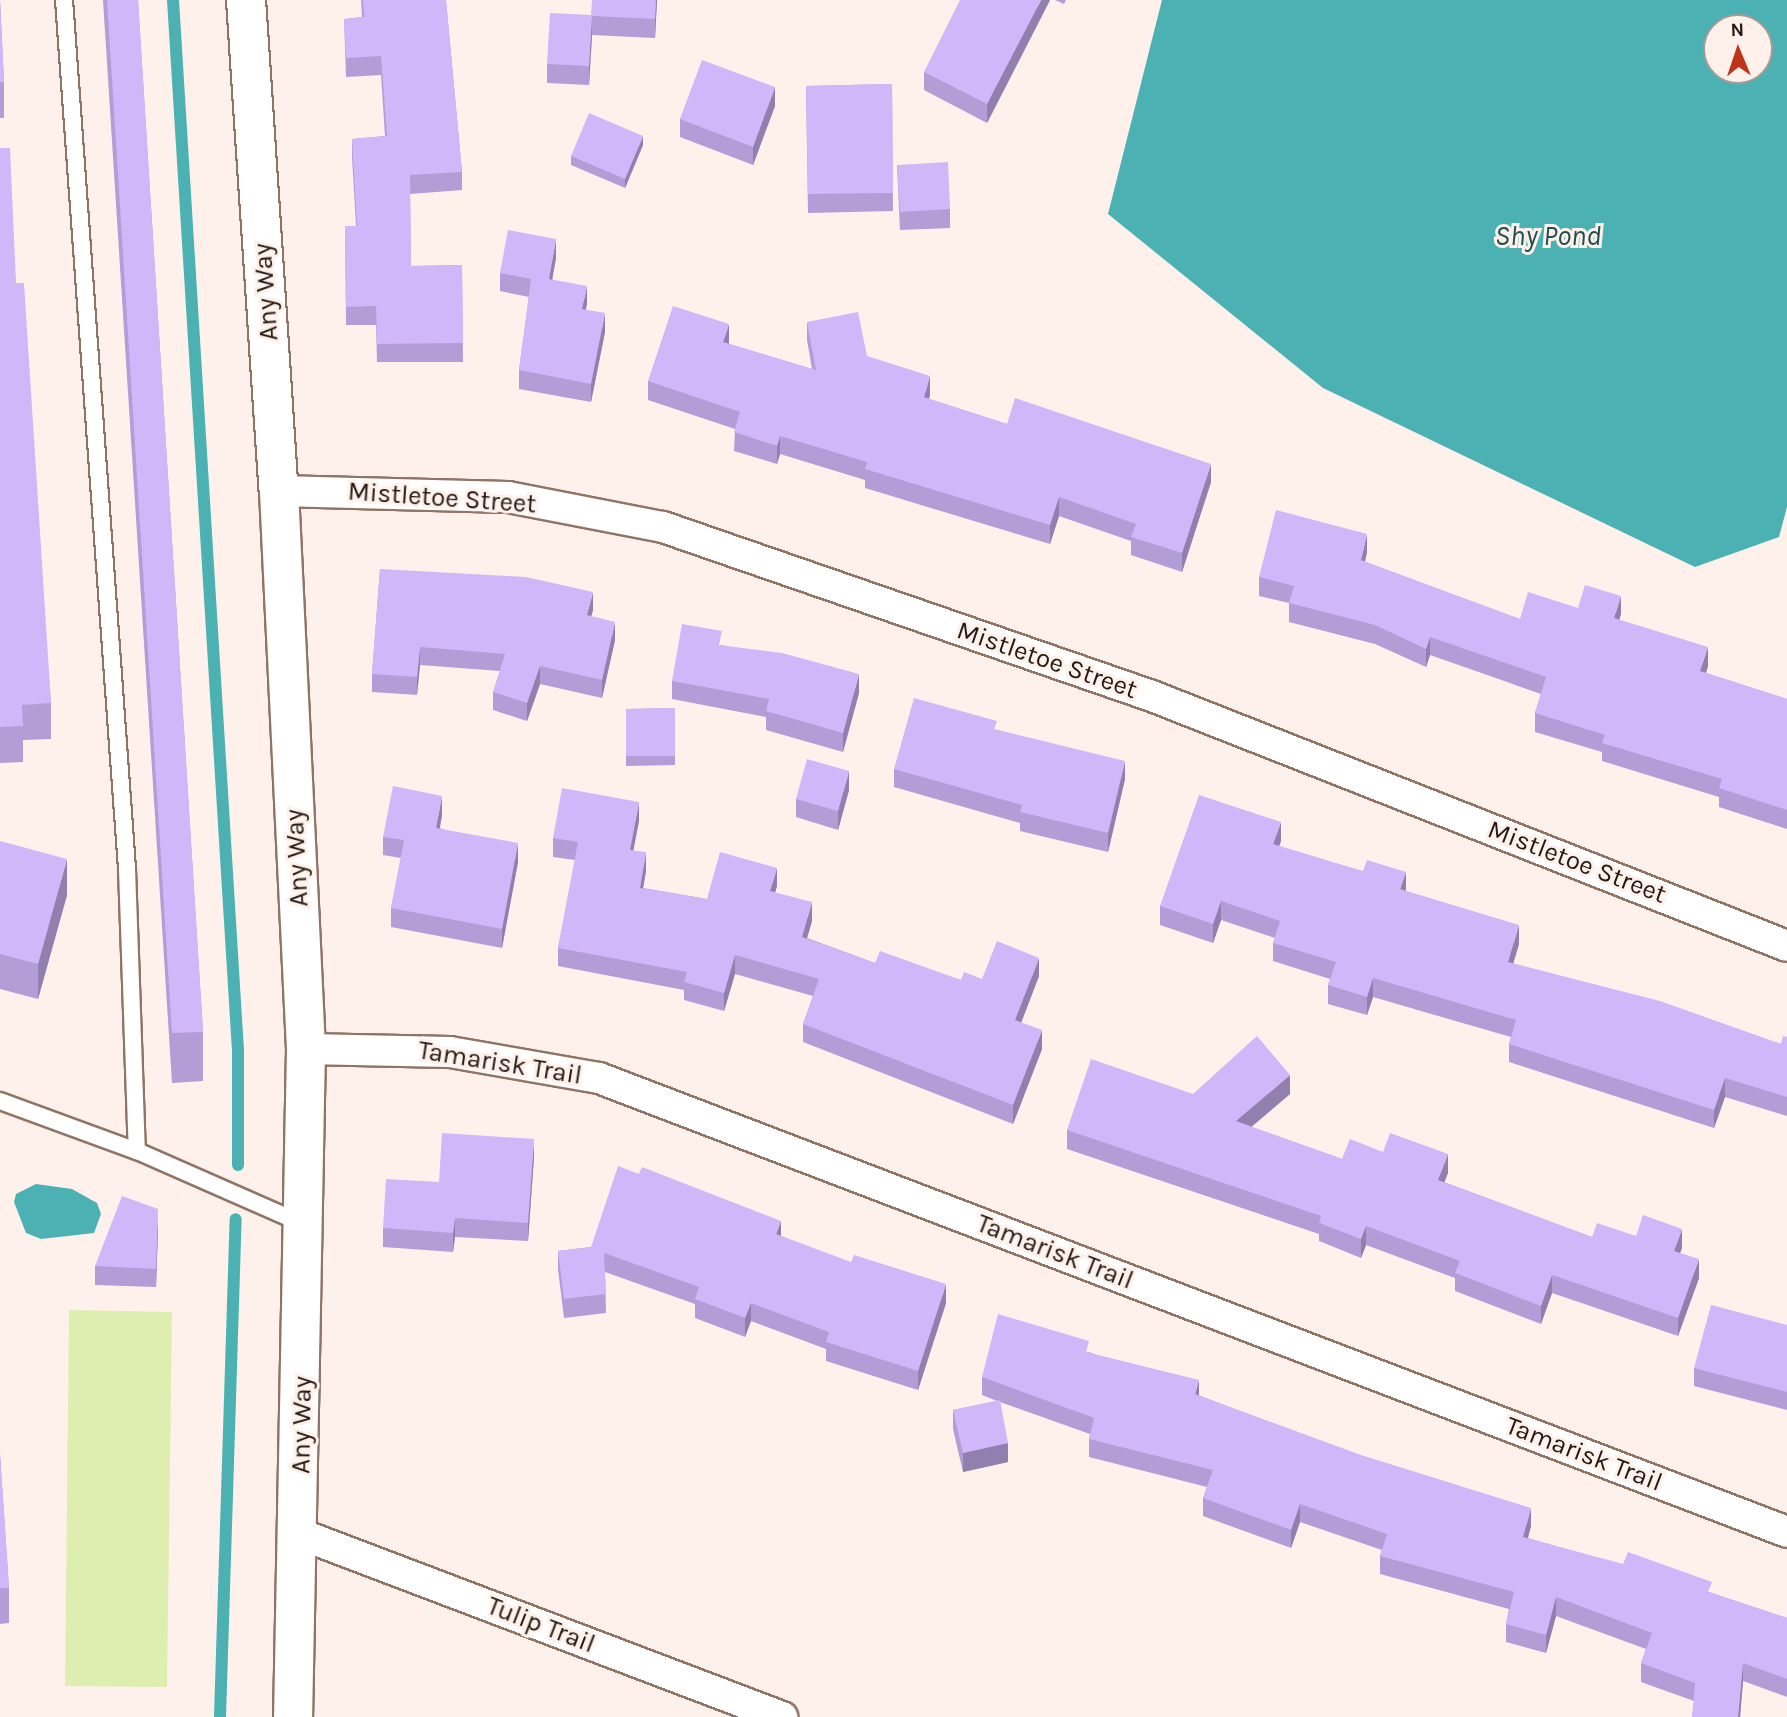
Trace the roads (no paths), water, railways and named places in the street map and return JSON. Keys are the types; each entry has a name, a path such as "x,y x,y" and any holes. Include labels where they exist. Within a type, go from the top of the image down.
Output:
{"street":[{"name":"Any Way","path":"246,0 279,491 306,1049 306,1225 300,1534 293,1717"},
{"name":"Mistletoe Street","path":"279,491 508,497 663,527 1152,696 1787,946"},
{"name":"Tamarisk Trail","path":"306,1049 450,1052 599,1078 1787,1532"},
{"name":"Tulip Trail","path":"300,1534 782,1717"}],"lane":[{"path":"64,0 126,842 137,1151"},
{"path":"0,1101 137,1151 306,1225"}],"water":[{"name":"Shy Pond","path":"1162,0 1787,0 1787,507 1779,537 1695,567 1323,388 1108,214"},
{"path":"36,1184 72,1189 97,1203 101,1214 94,1233 41,1239 26,1233 14,1202 16,1194"}],"waterway":[{"path":"173,0 238,1050 238,1165"},
{"path":"220,1717 236,1219"}]}
